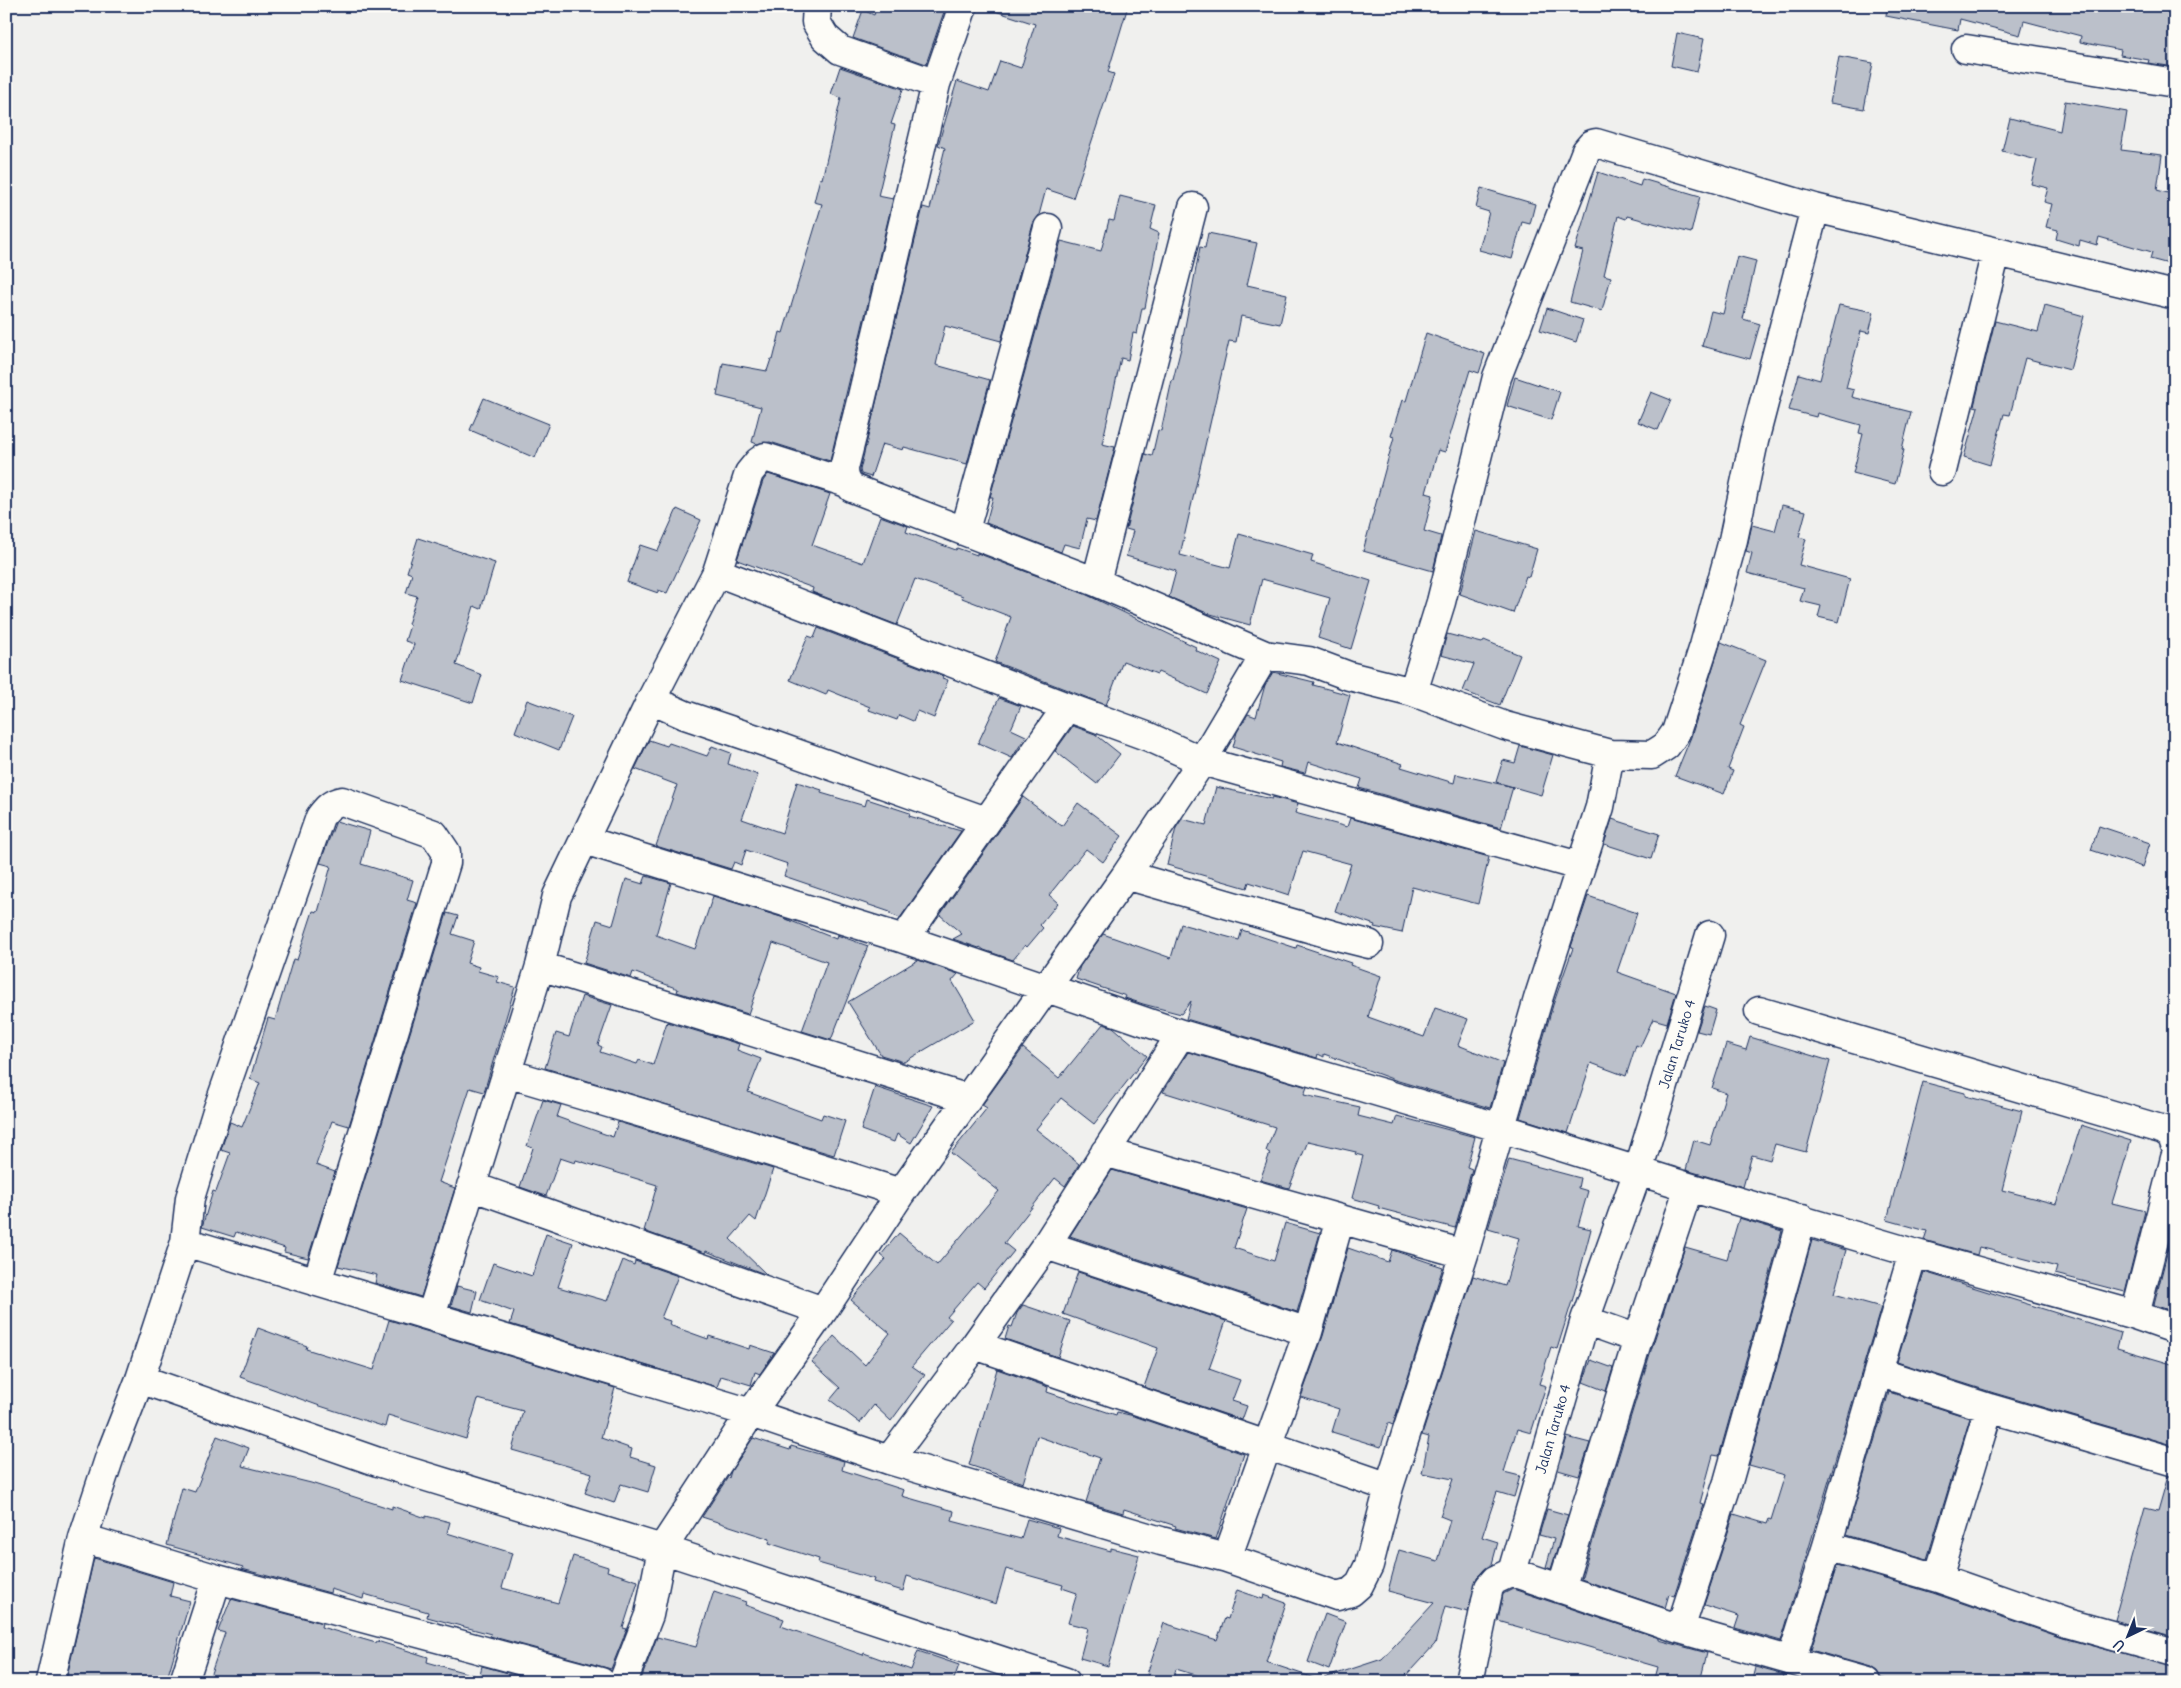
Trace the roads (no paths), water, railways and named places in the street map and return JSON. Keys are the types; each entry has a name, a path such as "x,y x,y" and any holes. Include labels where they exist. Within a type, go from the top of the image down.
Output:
{"street":[{"path":"817,6 816,22 825,37 840,50 936,84"},
{"path":"963,6 936,84 844,468 844,476 847,483 852,488 1096,582 1265,655 1309,661 1349,676 1413,692 1505,726 1610,754 1652,755 1666,746 1676,732 1704,646 1730,550 1754,441 1815,208"},
{"path":"1966,49 2175,83"},
{"path":"1413,692 1441,602 1497,377 1589,146 1596,143 1815,208 2175,295"},
{"path":"1096,582 1193,207"},
{"path":"965,530 1048,228"},
{"path":"1942,471 1996,252"},
{"path":"431,1316 540,966 557,896 651,700 717,572 749,473 765,457 847,483"},
{"path":"717,572 1149,737 1202,761 1579,866"},
{"path":"624,1682 649,1615 662,1549 751,1413 823,1311 966,1098 1126,875 1202,761 1265,655"},
{"path":"651,700 685,715 986,821"},
{"path":"904,939 1067,707"},
{"path":"185,1242 751,1413 889,1460 1161,1541 1227,1558 1337,1596 1351,1592 1359,1585 1369,1565 1389,1487 1464,1254 1538,999 1579,866 1600,807 1610,754"},
{"path":"50,1682 83,1538 111,1453 140,1379 185,1242 190,1198 216,1114 320,817 326,808 342,801 434,834 446,852 446,863 317,1282"},
{"path":"584,840 904,939 1180,1034 1501,1128 1689,1187 1913,1253 2135,1314 2175,1329"},
{"path":"1126,875 1369,944"},
{"name":"Jalan Taruko 4","path":"1512,1572 1585,1320 1638,1171 1710,935"},
{"path":"540,966 966,1098"},
{"path":"1759,1011 2164,1130 2172,1136 2175,1145"},
{"path":"889,1460 975,1345 1046,1245 1180,1034"},
{"path":"507,1073 730,1139 901,1193"},
{"path":"1105,1152 1464,1254"},
{"path":"2135,1314 2175,1158"},
{"path":"471,1186 823,1311"},
{"path":"1560,1588 1638,1339 1689,1187"},
{"path":"1227,1558 1244,1506 1308,1332 1340,1219"},
{"path":"1680,1629 1728,1482 1802,1219"},
{"path":"1046,1245 1308,1332"},
{"path":"1790,1661 1828,1546 1913,1253"},
{"path":"1585,1320 1638,1339"},
{"path":"975,1345 1389,1487"},
{"path":"1878,1372 1989,1408 2175,1462"},
{"path":"140,1379 378,1462 662,1549 1066,1682"},
{"path":"1938,1578 1989,1408"},
{"path":"83,1538 217,1579 600,1682"},
{"path":"1828,1546 1938,1578 2067,1623 2175,1653"},
{"path":"1469,1682 1489,1587 1499,1577 1512,1572 1680,1629 1866,1682"},
{"path":"186,1681 217,1579"}]}
